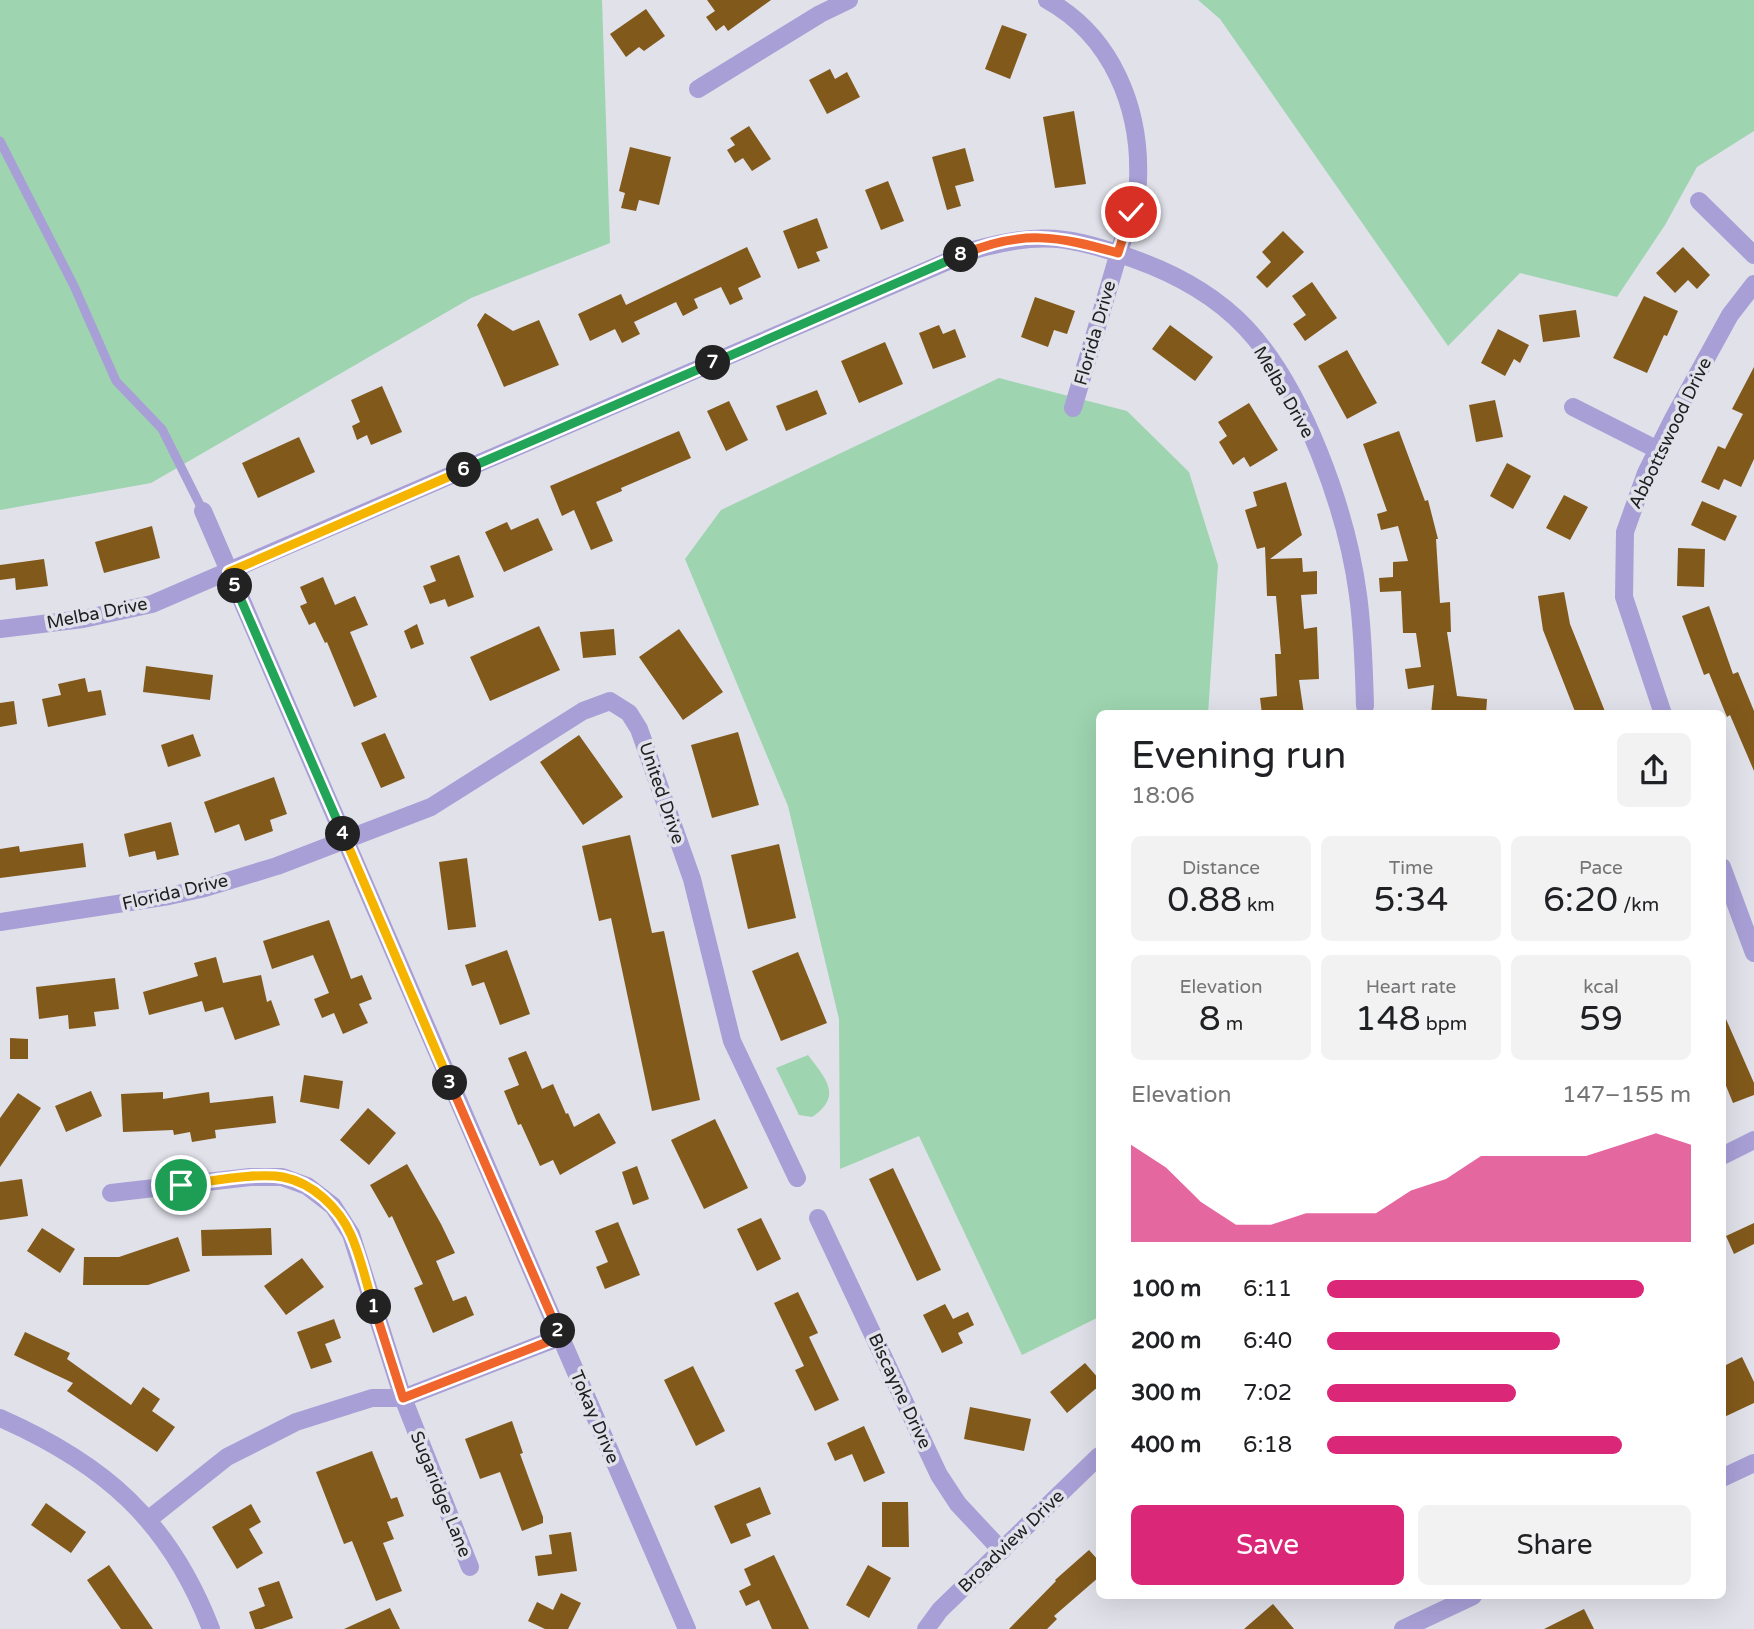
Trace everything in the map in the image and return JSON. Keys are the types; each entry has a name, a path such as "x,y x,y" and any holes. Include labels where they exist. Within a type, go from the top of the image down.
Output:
{"street":[{"path":"698,89 820,14 849,0"},
{"name":"Florida Drive","path":"1047,0 1068,12 1089,31 1109,58 1125,90 1133,119 1138,183 1073,408"},
{"path":"1699,201 1754,255"},
{"name":"Melba Drive","path":"0,629 129,610 152,604 974,250 1024,238 1047,237 1074,240 1118,253 1163,269 1192,284 1217,302 1246,329 1272,363 1305,420 1346,528 1358,595 1365,706"},
{"name":"Abbottswood Drive","path":"1662,710 1624,597 1625,532 1646,473 1674,416 1730,315 1754,285"},
{"path":"1573,407 1658,450"},
{"name":"Tokay Drive","path":"203,511 687,1629"},
{"name":"United Drive","path":"345,840 431,807 583,711 610,701 629,713 639,729 692,878 732,1041 797,1178"},
{"name":"Florida Drive","path":"0,922 103,908 205,888 276,866 345,840"},
{"path":"1726,878 1754,953"},
{"path":"1726,1154 1754,1140"},
{"name":"Sugaridge Lane","path":"111,1192 250,1177 282,1177 307,1186 333,1206 351,1234 403,1398 470,1567"},
{"name":"Biscayne Drive","path":"818,1218 939,1475 958,1504 1002,1551"},
{"path":"149,1518 227,1457 296,1422 372,1398 403,1398 560,1337"},
{"path":"0,1418 40,1436 87,1465 149,1518 186,1576 211,1629"},
{"name":"Broadview Drive","path":"926,1629 940,1610 1096,1460"},
{"path":"1726,1476 1754,1463"},
{"path":"1403,1629 1467,1599"}],"lane":[{"path":"0,141 74,286 116,381 162,429 203,511"}],"green space":[{"path":"0,0 602,0 610,243 471,298 151,483 0,510"},
{"path":"1198,0 1754,0 1754,131 1697,167 1665,225 1617,297 1520,273 1448,346 1220,19"},
{"path":"999,378 1127,411 1189,472 1218,565 1208,710 1096,710 1096,1318 1022,1355 919,1136 840,1169 839,1019 788,806 685,559 721,510"},
{"path":"808,1055 821,1072 829,1094 827,1102 812,1117 799,1115 776,1068"}],"building":[{"path":"707,0 771,0 728,31 724,25 716,31 706,17 715,11"},
{"path":"646,9 665,36 644,51 639,47 626,57 610,34"},
{"path":"1002,25 1027,34 1010,79 985,69"},
{"path":"830,69 835,79 847,72 860,97 827,114 809,80"},
{"path":"1074,111 1086,184 1055,188 1043,117"},
{"path":"749,126 771,159 752,171 743,158 735,163 727,150 735,145 730,138"},
{"path":"630,147 671,157 659,205 639,200 636,211 621,208 625,193 619,191"},
{"path":"965,148 974,181 955,186 961,206 947,210 932,157"},
{"path":"888,181 904,221 881,230 865,190"},
{"path":"817,218 828,248 816,252 820,261 798,269 783,231"},
{"path":"1283,231 1304,252 1267,288 1256,277 1271,262 1262,252"},
{"path":"747,247 761,277 738,288 743,299 730,305 721,287 694,299 698,308 683,316 676,302 634,322 640,334 622,343 615,329 590,341 578,314 621,294 626,305"},
{"path":"1683,247 1710,275 1697,289 1688,280 1675,293 1656,273"},
{"path":"1312,282 1337,318 1305,341 1293,324 1306,315 1292,296"},
{"path":"1644,296 1678,311 1647,373 1613,358"},
{"path":"1035,297 1075,311 1067,334 1054,330 1048,347 1021,337"},
{"path":"1576,310 1580,337 1543,342 1539,315"},
{"path":"485,313 513,331 539,320 559,365 504,387 477,325"},
{"path":"939,325 943,334 955,329 966,357 933,369 919,333"},
{"path":"1170,325 1213,357 1195,381 1152,349"},
{"path":"1498,329 1529,345 1520,363 1514,359 1505,376 1481,363"},
{"path":"885,342 903,384 859,403 841,361"},
{"path":"1347,350 1377,403 1347,419 1318,366"},
{"path":"1754,367 1754,459 1741,487 1724,479 1719,490 1701,482 1718,446 1725,449 1743,414 1732,409"},
{"path":"382,386 402,432 371,445 367,435 357,440 352,426 360,422 351,400"},
{"path":"817,390 827,414 786,431 776,406"},
{"path":"1495,400 1503,437 1476,442 1469,405"},
{"path":"729,401 748,440 726,451 707,411"},
{"path":"1249,403 1278,450 1250,467 1244,457 1233,465 1219,442 1227,436 1218,422"},
{"path":"679,431 691,458 621,488 622,491 596,502 613,541 591,550 574,510 562,516 550,486"},
{"path":"1399,431 1425,501 1428,500 1438,539 1440,603 1450,602 1451,632 1447,632 1457,696 1487,699 1486,710 1431,710 1434,685 1408,689 1405,669 1421,667 1416,633 1403,633 1401,591 1380,592 1379,578 1393,577 1393,562 1408,561 1398,526 1381,530 1377,514 1387,511 1363,444"},
{"path":"299,437 315,472 258,498 242,463"},
{"path":"1507,463 1531,476 1513,509 1490,496"},
{"path":"1286,482 1302,535 1270,559 1302,558 1303,572 1317,571 1317,594 1301,595 1304,629 1317,627 1319,679 1299,680 1303,710 1262,710 1260,698 1277,696 1275,654 1281,654 1276,596 1267,596 1265,547 1257,549 1245,510 1257,506 1253,492"},
{"path":"1564,495 1588,507 1570,540 1546,528"},
{"path":"1702,501 1737,516 1725,541 1691,525"},
{"path":"538,518 553,550 504,572 485,532 507,522 511,530"},
{"path":"152,526 160,558 104,573 95,542"},
{"path":"1678,548 1705,549 1704,587 1677,586"},
{"path":"459,555 474,597 448,607 445,599 430,604 423,586 436,581 430,566"},
{"path":"44,559 48,586 16,590 15,578 0,580 0,565"},
{"path":"323,577 335,605 355,596 368,625 350,632 377,697 354,707 327,642 325,643 315,622 309,625 300,606 307,603 300,587"},
{"path":"1564,592 1570,624 1604,710 1574,710 1543,630 1538,596"},
{"path":"1709,606 1733,674 1738,672 1754,711 1754,771 1709,673 1704,675 1682,616"},
{"path":"417,624 424,644 411,649 404,631"},
{"path":"539,626 560,670 490,701 470,657"},
{"path":"614,629 616,655 583,658 580,632"},
{"path":"679,629 723,692 683,720 639,657"},
{"path":"146,666 213,675 210,700 143,692"},
{"path":"85,678 88,692 101,690 106,715 48,727 42,699 61,695 58,684"},
{"path":"14,701 17,724 0,727 0,703"},
{"path":"738,732 759,805 712,818 691,745"},
{"path":"385,733 405,778 381,788 361,743"},
{"path":"193,734 201,756 168,767 161,745"},
{"path":"579,735 623,797 583,825 540,762"},
{"path":"274,777 287,814 270,820 273,831 245,841 239,824 215,833 204,802"},
{"path":"171,822 179,855 157,860 155,851 129,857 124,834"},
{"path":"630,835 652,933 664,931 700,1100 652,1111 611,918 599,921 582,846"},
{"path":"83,843 86,867 0,878 0,849 19,846 20,852"},
{"path":"779,844 796,918 748,929 731,855"},
{"path":"467,858 476,927 448,930 439,862"},
{"path":"329,920 351,979 362,975 372,999 359,1004 368,1023 343,1034 334,1013 322,1018 314,999 329,993 313,955 272,969 263,941"},
{"path":"507,950 530,1014 500,1025 484,982 472,986 465,965"},
{"path":"798,952 827,1023 781,1041 752,971"},
{"path":"216,957 223,983 261,975 267,1002 271,1000 280,1025 235,1040 223,1007 205,1012 202,1001 149,1015 143,992 198,976 194,963"},
{"path":"115,978 119,1009 94,1012 96,1026 69,1029 68,1015 39,1019 36,987"},
{"path":"1726,1019 1754,1083 1754,1095 1733,1103 1726,1086"},
{"path":"10,1038 28,1039 28,1059 10,1059"},
{"path":"526,1051 542,1089 553,1084 574,1127 599,1113 616,1143 560,1175 553,1160 540,1166 504,1091 519,1085 508,1058"},
{"path":"304,1075 343,1081 339,1109 300,1102"},
{"path":"91,1091 102,1116 66,1132 55,1106"},
{"path":"163,1092 163,1099 209,1092 210,1103 273,1096 276,1123 215,1130 216,1138 192,1142 190,1132 174,1135 173,1130 123,1132 121,1094"},
{"path":"18,1093 41,1108 0,1167 0,1118"},
{"path":"368,1108 396,1133 369,1165 340,1140"},
{"path":"715,1119 748,1188 704,1209 671,1140"},
{"path":"407,1164 455,1253 436,1261 453,1301 466,1296 474,1315 433,1333 414,1288 423,1284 392,1216 389,1218 370,1185"},
{"path":"637,1166 649,1199 633,1205 622,1172"},
{"path":"893,1168 941,1270 917,1281 869,1179"},
{"path":"22,1179 28,1216 0,1220 0,1182"},
{"path":"761,1218 781,1259 757,1271 737,1229"},
{"path":"618,1222 640,1275 605,1289 596,1267 608,1262 595,1231"},
{"path":"1754,1223 1754,1244 1734,1254 1726,1236"},
{"path":"42,1228 75,1249 60,1273 27,1251"},
{"path":"271,1228 272,1255 202,1256 201,1230"},
{"path":"178,1237 190,1271 148,1285 83,1285 84,1257 119,1257"},
{"path":"302,1258 324,1287 286,1315 264,1286"},
{"path":"798,1292 818,1333 809,1337 839,1400 815,1411 795,1370 804,1366 774,1303"},
{"path":"945,1304 953,1319 968,1312 974,1325 958,1333 963,1343 942,1353 923,1315"},
{"path":"334,1319 341,1338 325,1344 332,1362 311,1369 297,1332"},
{"path":"25,1332 70,1353 67,1359 131,1405 143,1387 160,1399 152,1411 175,1427 157,1452 67,1391 73,1383 14,1355"},
{"path":"1742,1357 1754,1382 1754,1403 1726,1416 1726,1365"},
{"path":"1085,1363 1096,1376 1096,1389 1067,1413 1050,1392"},
{"path":"693,1366 725,1431 696,1446 664,1380"},
{"path":"970,1407 1031,1419 1024,1451 964,1439"},
{"path":"512,1421 523,1453 520,1454 543,1517 543,1523 522,1531 500,1472 480,1479 465,1439"},
{"path":"864,1426 885,1473 864,1482 852,1454 835,1461 827,1443"},
{"path":"372,1451 391,1499 397,1497 404,1516 387,1522 394,1539 383,1543 402,1591 376,1601 352,1541 344,1544 316,1472"},
{"path":"760,1487 771,1514 746,1524 751,1536 731,1544 714,1506"},
{"path":"882,1502 908,1502 909,1547 882,1547"},
{"path":"46,1503 86,1532 71,1553 31,1525"},
{"path":"251,1504 261,1522 249,1529 263,1553 237,1569 212,1527"},
{"path":"571,1532 577,1571 538,1576 535,1556 552,1554 549,1535"},
{"path":"1089,1550 1096,1558 1096,1580 1054,1616 1057,1619 1047,1629 1009,1629 1056,1581"},
{"path":"774,1555 809,1629 772,1629 759,1600 746,1606 739,1591 751,1585 744,1569"},
{"path":"109,1565 153,1629 121,1629 87,1580"},
{"path":"868,1565 891,1578 869,1618 846,1605"},
{"path":"279,1581 293,1618 255,1629 249,1612 265,1606 258,1588"},
{"path":"561,1593 581,1603 568,1629 545,1629 528,1621 537,1602 553,1610"},
{"path":"1273,1604 1294,1629 1244,1629"},
{"path":"390,1608 400,1629 344,1629"},
{"path":"1584,1609 1594,1629 1544,1629"}],"route":[{"path":"181,1185 250,1177 282,1177 307,1186 333,1206 351,1234 403,1398 560,1337 229,572 974,250 1024,238 1047,237 1074,240 1118,253 1131,212"}]}
